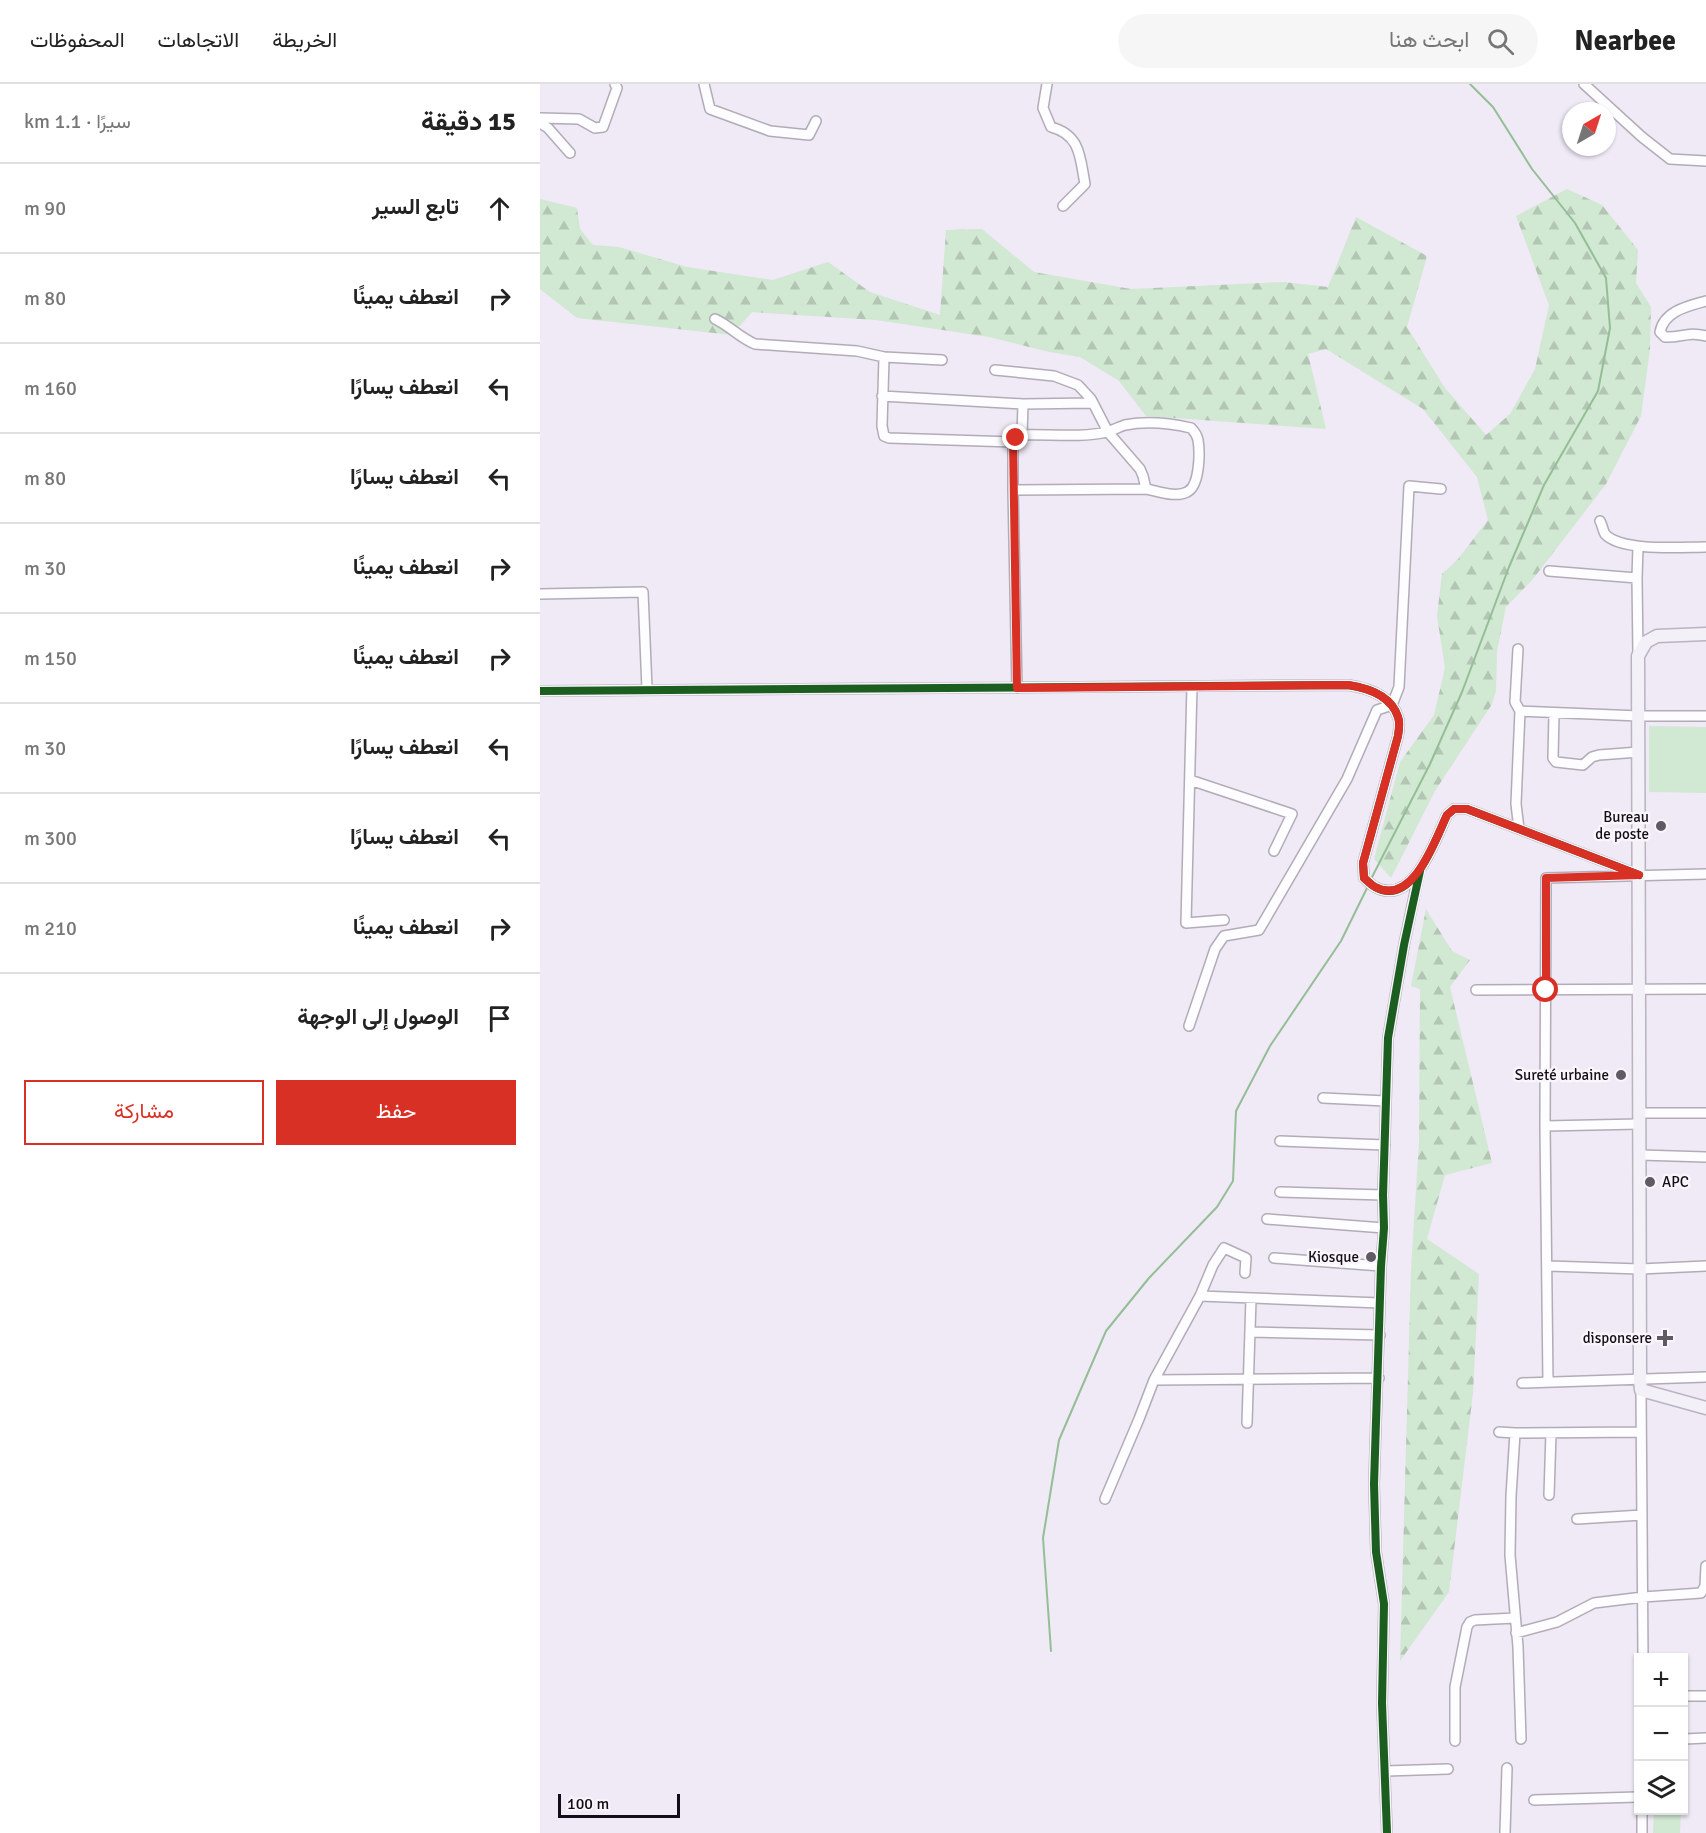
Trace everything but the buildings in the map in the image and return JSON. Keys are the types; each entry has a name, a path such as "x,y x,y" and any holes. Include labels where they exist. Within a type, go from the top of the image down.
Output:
{"main road":[{"path":"1706,634 1657,636 1646,642 1638,656 1641,1385 1706,1408"}],"street":[{"path":"540,118 579,119 595,128 603,127 617,88 615,84"},
{"path":"704,84 710,109 770,131 809,135 816,121"},
{"path":"1047,84 1043,108 1051,127 1062,130 1078,146 1085,184 1063,206"},
{"path":"1584,84 1642,137 1670,159 1706,161"},
{"path":"540,123 548,128 570,153"},
{"path":"1706,301 1669,316 1663,322 1660,332 1665,338 1687,333 1706,336"},
{"path":"715,319 755,344 857,351 884,357 942,360"},
{"path":"884,357 882,396 884,436 1013,442"},
{"path":"995,370 1054,376 1078,385 1093,403 1108,432 1140,469 1146,489"},
{"path":"882,396 1023,404 1093,403"},
{"path":"1022,435 1023,404"},
{"path":"1013,490 1146,489 1185,494 1198,480 1198,439 1191,428 1142,422 1122,426 1108,432 1022,435 1013,442 1013,490 1017,688"},
{"path":"1392,705 1399,687 1409,486 1441,489"},
{"path":"1600,520 1605,534 1619,542 1638,547 1706,547"},
{"path":"1638,547 1638,656"},
{"path":"1550,571 1637,578"},
{"path":"540,594 643,592 647,689"},
{"path":"1518,649 1515,702 1520,711 1516,804 1519,829"},
{"path":"540,691 1348,685 1367,688 1392,705 1399,718 1398,736 1363,863 1364,878 1376,888 1391,891 1406,886 1420,871"},
{"path":"1192,686 1186,923 1224,920"},
{"path":"1189,1026 1215,949 1224,936 1259,930 1347,779 1377,710 1392,705"},
{"path":"1520,711 1639,716 1706,716"},
{"path":"1554,712 1553,758 1559,764 1583,765 1592,757 1599,755 1639,752"},
{"path":"1190,780 1292,814 1274,851"},
{"path":"1388,1833 1382,1703 1384,1604 1376,1552 1374,1484 1384,1228 1388,1038 1420,871 1447,815 1454,809 1467,809 1639,875"},
{"path":"1548,1382 1545,1126 1546,878 1706,874"},
{"path":"1476,990 1706,989"},
{"path":"1323,1098 1386,1101"},
{"path":"1545,1126 1706,1113"},
{"path":"1280,1141 1385,1145"},
{"path":"1640,1155 1706,1157"},
{"path":"1280,1192 1383,1195"},
{"path":"1267,1219 1384,1228"},
{"path":"1105,1498 1140,1419 1154,1380 1224,1248 1246,1258 1245,1273"},
{"path":"1274,1258 1381,1266"},
{"path":"1548,1266 1640,1269 1706,1266"},
{"path":"1200,1296 1380,1303"},
{"path":"1247,1423 1251,1299"},
{"path":"1250,1332 1380,1335"},
{"path":"1522,1383 1641,1385 1706,1377"},
{"path":"1154,1380 1379,1378"},
{"path":"1641,1385 1642,1653"},
{"path":"1499,1432 1641,1432"},
{"path":"1515,1433 1510,1523 1521,1739"},
{"path":"1549,1495 1551,1433"},
{"path":"1577,1519 1642,1515"},
{"path":"1516,1633 1557,1622 1594,1603 1701,1593 1705,1586 1706,1566"},
{"path":"1455,1741 1455,1687 1467,1627 1474,1620 1515,1618"},
{"path":"1688,1696 1706,1696"},
{"path":"1688,1739 1706,1738"},
{"path":"1505,1833 1507,1768"},
{"path":"1386,1771 1448,1769"},
{"path":"1534,1800 1634,1797"},
{"path":"1642,1815 1642,1833"}],"green space":[{"path":"1567,189 1602,205 1638,250 1636,283 1651,307 1650,349 1641,416 1606,484 1533,579 1506,607 1497,651 1496,691 1492,704 1435,791 1391,878 1374,859 1400,762 1434,715 1445,668 1437,616 1442,574 1458,559 1488,520 1477,477 1423,409 1326,349 1308,354 1326,429 1146,416 1119,381 1080,357 989,337 876,320 752,312 732,335 577,318 540,289 540,199 577,208 580,229 593,245 619,247 687,267 773,280 828,262 870,292 940,315 946,230 982,229 1034,272 1131,289 1283,282 1328,287 1356,217 1427,256 1407,327 1445,388 1486,435 1510,414 1535,369 1549,305 1516,216"},
{"path":"1649,726 1706,727 1706,793 1649,792"},
{"path":"1426,909 1452,951 1470,960 1450,987 1492,1163 1445,1175 1427,1239 1479,1274 1473,1393 1449,1592 1400,1661 1411,1269 1419,1142 1420,989 1411,986"},
{"path":"1654,1815 1681,1815 1680,1833 1653,1833"}],"waterway":[{"path":"1371,879 1430,764 1462,692 1509,567 1544,485 1598,391 1610,328 1606,278 1575,223 1532,169 1493,107 1470,84"},
{"path":"1051,1651 1043,1538 1059,1440 1106,1331 1149,1278 1217,1207 1233,1181 1236,1111 1270,1046 1341,941 1369,884"}],"cycle path":[{"path":"540,691 1348,685 1363,688 1384,698 1395,709 1399,721 1398,736 1363,863 1364,878 1374,886 1389,891 1401,888 1411,880 1429,854 1447,815 1454,809 1467,809 1639,875"},
{"path":"1387,1833 1382,1703 1384,1604 1376,1552 1374,1484 1384,1228 1388,1038 1420,871"}],"place":[{"name":"Bureau de poste","path":"1661,826"},
{"name":"Sureté urbaine","path":"1621,1075"},
{"name":"APC","path":"1650,1182"},
{"name":"Kiosque","path":"1371,1257"},
{"name":"disponsere","path":"1665,1338"}],"route":[{"path":"1016,438 1013,442 1013,490 1017,688 1348,685 1367,688 1377,693 1392,705 1399,718 1398,736 1363,863 1364,878 1376,888 1391,891 1406,886 1420,871 1447,815 1454,809 1467,809 1639,875 1546,878 1546,990"}]}
